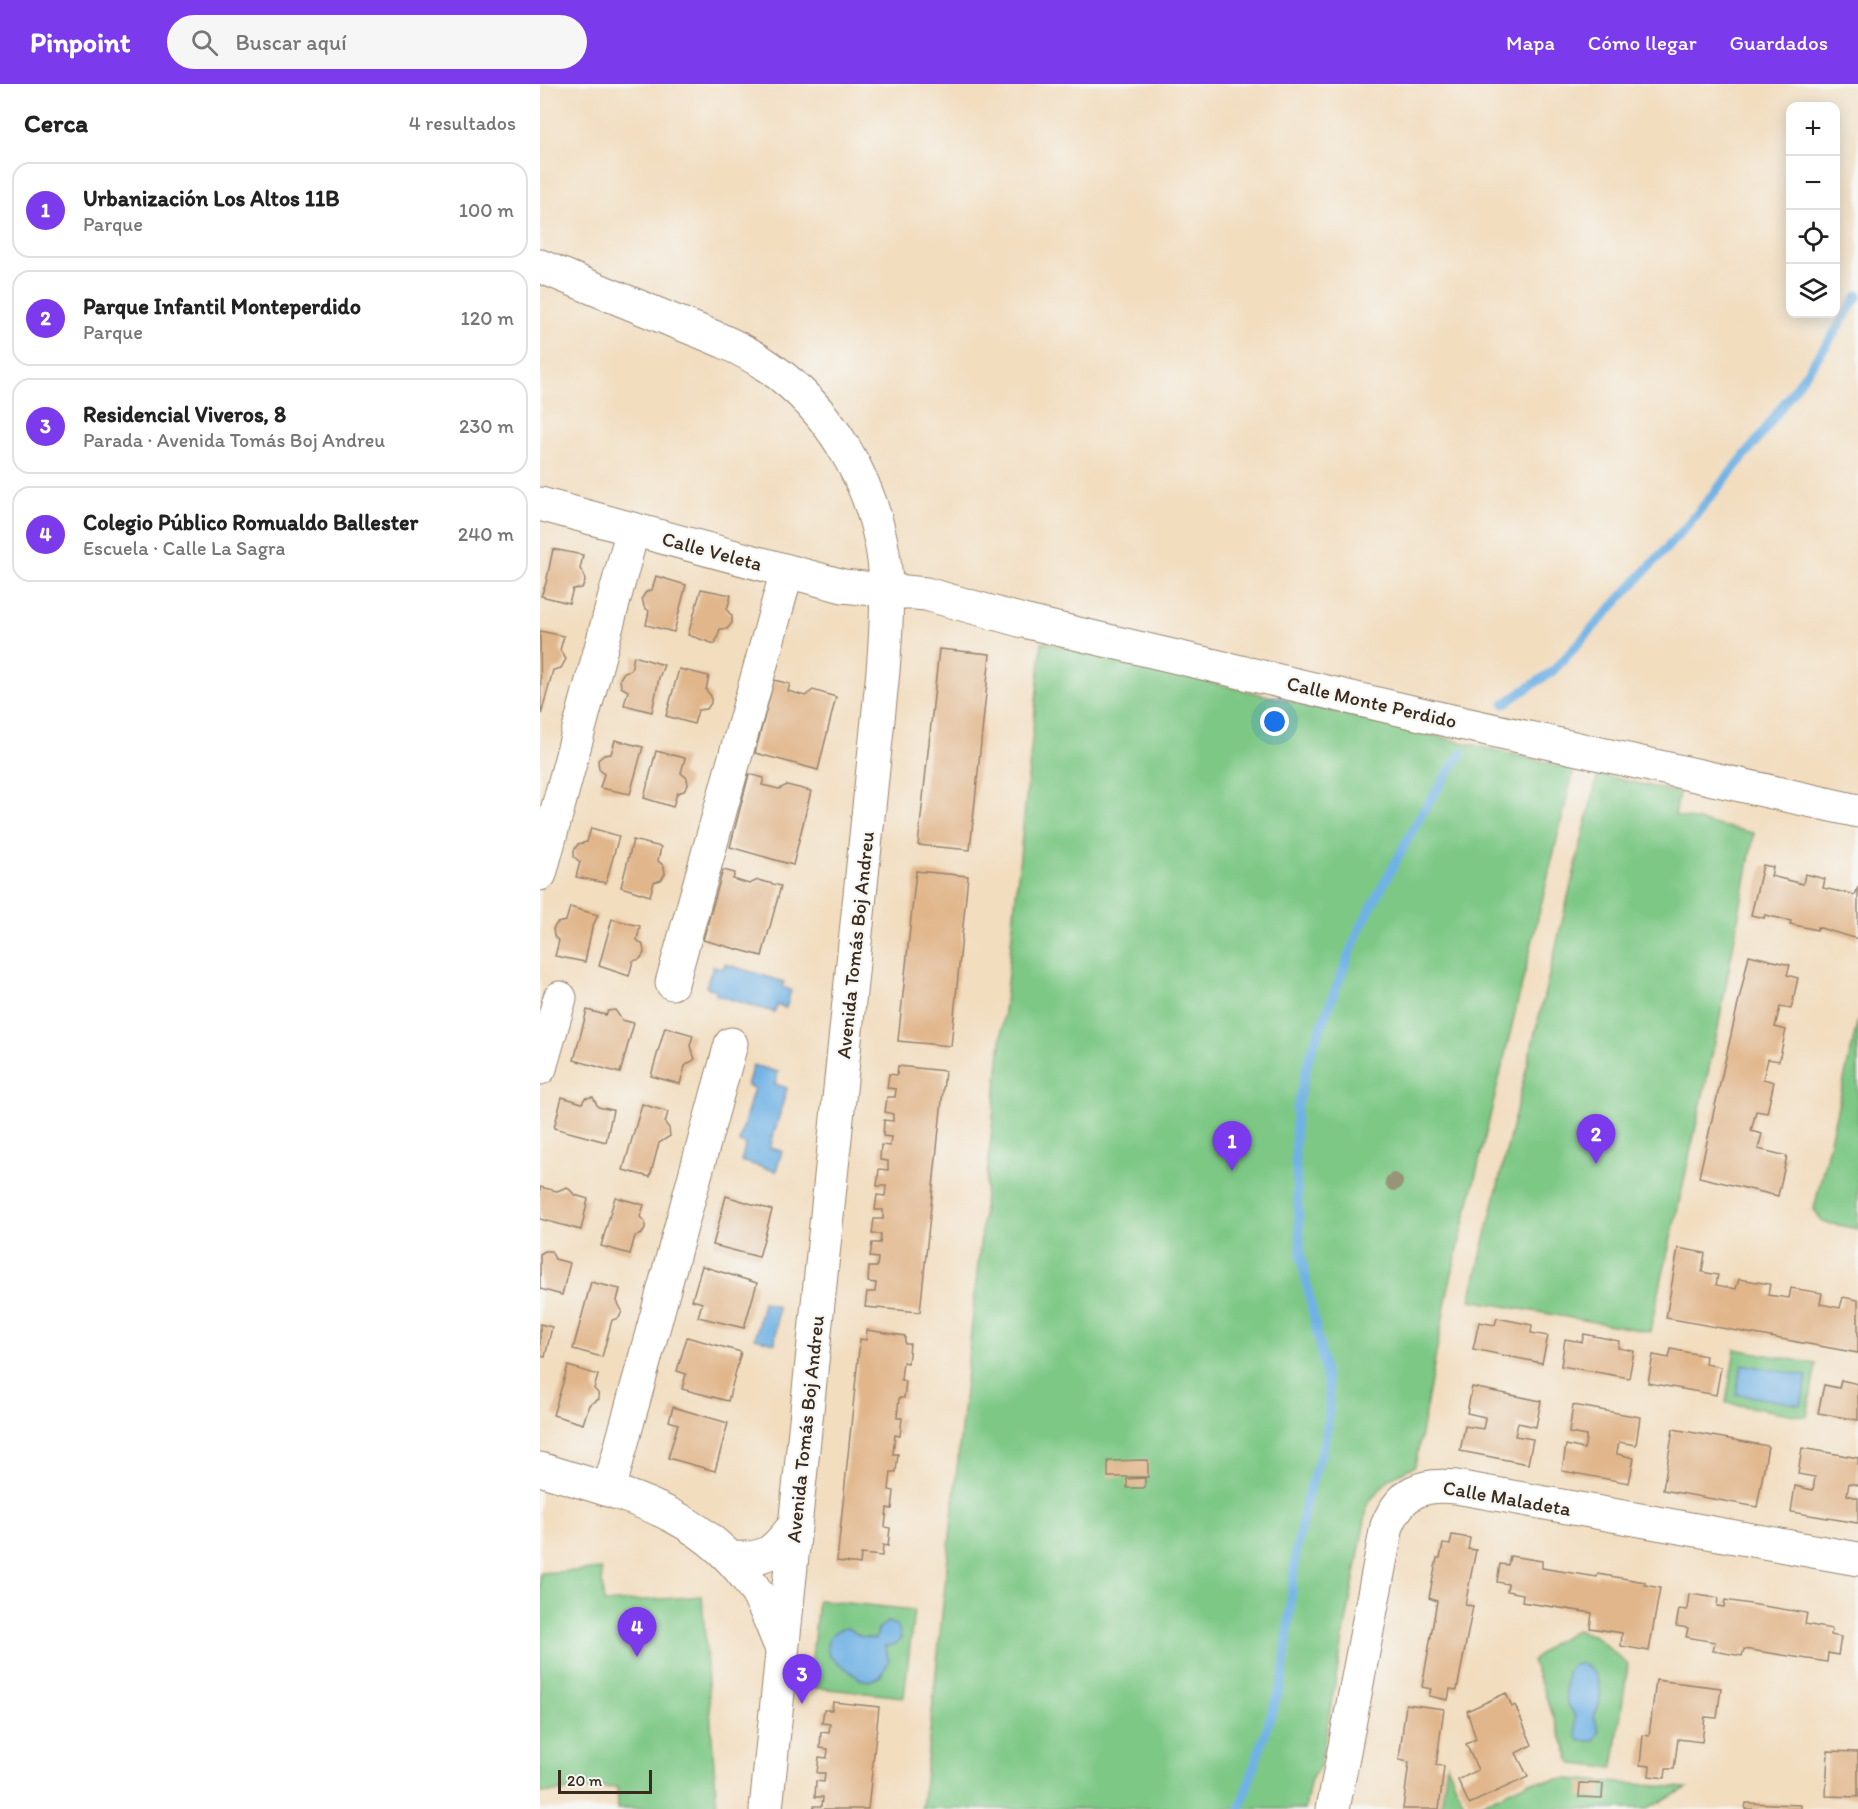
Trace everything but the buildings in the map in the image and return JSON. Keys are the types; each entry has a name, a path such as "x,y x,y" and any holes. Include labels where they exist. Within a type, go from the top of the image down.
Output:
{"street":[{"name":"Avenida Tomás Boj Andreu","path":"540,266 741,350 770,367 795,388 823,417 841,443 863,485 883,552 886,590 884,671 766,1809"},
{"name":"Calle Veleta","path":"540,504 843,586 886,590"},
{"path":"540,874 633,529"},
{"path":"672,983 787,571"},
{"name":"Calle Monte Perdido","path":"886,590 926,594 1023,621 1522,737 1858,811"},
{"path":"540,1068 561,998"},
{"path":"609,1490 731,1044"},
{"path":"540,1470 609,1490 664,1509 681,1518 730,1558 758,1594 782,1650"},
{"name":"Calle Maladeta","path":"1333,1809 1387,1526 1404,1498 1420,1489 1437,1485 1456,1487 1858,1559"},
{"path":"730,1558 754,1560 777,1548 795,1525"}],"green space":[{"path":"1042,642 1574,769 1448,1290 1415,1466 1390,1478 1368,1503 1320,1766 1311,1778 1305,1809 922,1809"},
{"path":"1598,774 1679,793 1675,816 1754,833 1718,1028 1650,1332 1470,1300"},
{"path":"1858,1020 1858,1229 1823,1222 1814,1209"},
{"path":"1735,1349 1816,1364 1807,1417 1726,1403"},
{"path":"601,1569 604,1603 702,1596 717,1809 618,1809 617,1787 540,1793 540,1573"},
{"path":"818,1600 914,1610 904,1697 809,1687"},
{"path":"1576,1630 1595,1636 1628,1665 1613,1768 1572,1764 1532,1661 1550,1644"},
{"path":"1447,1764 1466,1809 1441,1809"},
{"path":"1568,1779 1687,1788 1647,1809 1471,1809 1528,1782"}],"water":[{"path":"725,964 784,982 782,987 791,990 786,1008 777,1005 774,1012 716,995 716,990 706,987 713,966 723,969"},
{"path":"753,1065 778,1072 775,1084 787,1088 770,1148 782,1151 776,1171 741,1161 746,1144 739,1142 754,1088 747,1086"},
{"path":"763,1302 778,1307 775,1343 755,1338"},
{"path":"1742,1364 1807,1376 1801,1405 1736,1394"},
{"path":"887,1622 898,1626 901,1638 895,1645 885,1646 889,1661 880,1677 869,1681 860,1679 829,1656 828,1641 837,1631 847,1628 862,1637 876,1639 878,1629"},
{"path":"1580,1663 1593,1673 1599,1686 1600,1701 1594,1716 1599,1732 1594,1741 1580,1741 1577,1738 1575,1716 1567,1703 1565,1689 1567,1672 1573,1665"}],"waterway":[{"path":"1504,704 1553,671 1685,528 1759,438 1827,344 1858,295"},
{"path":"1240,1809 1283,1678 1296,1551 1307,1497 1324,1445 1329,1417 1329,1392 1301,1256 1295,1155 1296,1111 1309,1057 1359,930 1423,811 1462,752"}],"place":[{"name":"Parque Infantil Monteperdido","path":"1596,1164"},
{"name":"Urbanización Los Altos 11B","path":"1232,1171"},
{"name":"Colegio Público Romualdo Ballester","path":"637,1657"},
{"name":"Residencial Viveros, 8","path":"802,1704"}]}
